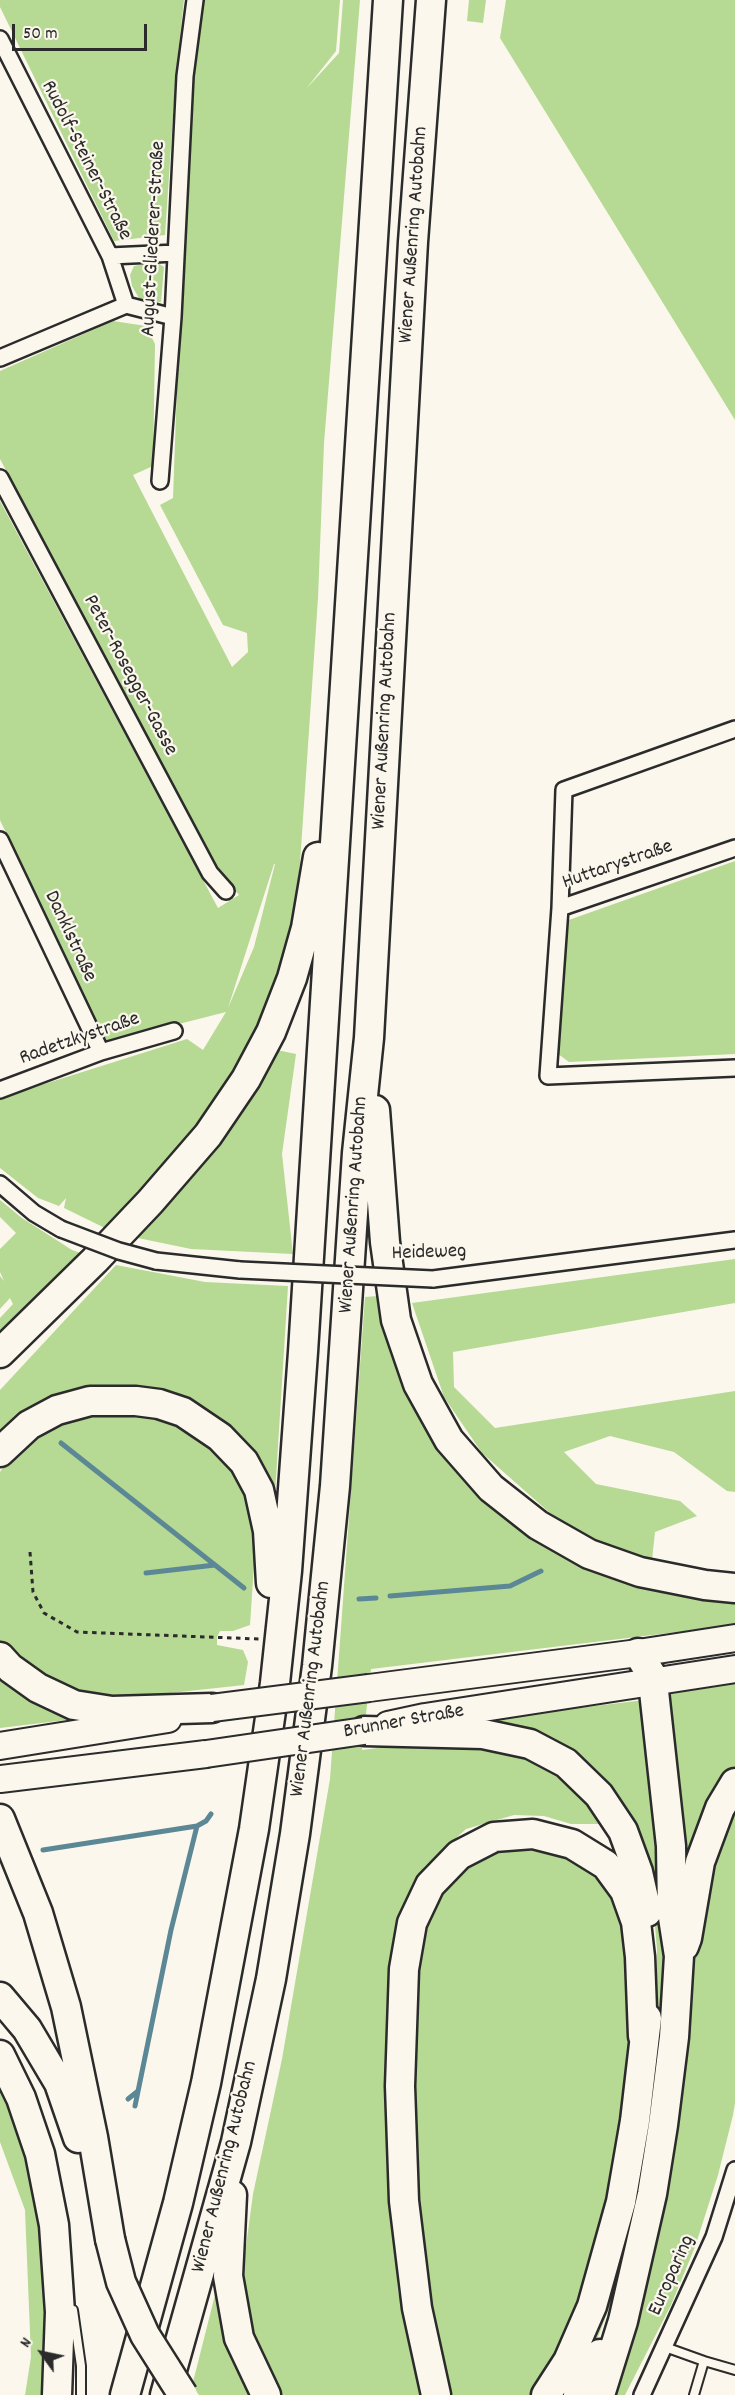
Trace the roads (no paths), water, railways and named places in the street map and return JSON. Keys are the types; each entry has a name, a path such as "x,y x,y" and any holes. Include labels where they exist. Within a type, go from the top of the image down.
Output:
{"highway":[{"name":"Wiener Außenring Autobahn","path":"125,2395 178,2203 206,2083 254,1828 275,1683 297,1451 388,0"},
{"name":"Wiener Außenring Autobahn","path":"165,2395 236,2142 271,1978 295,1834 317,1666 335,1486 357,1153 369,1038 413,242 431,0"},
{"path":"0,1353 95,1260 208,1135 246,1079 271,1032 292,978 306,928 344,685"},
{"path":"369,1038 384,1242 396,1320 418,1384 449,1440 491,1488 538,1525 589,1554 640,1572 705,1585 735,1588"},
{"path":"0,1373 28,1344 95,1260"},
{"path":"0,1452 29,1425 57,1410 90,1401 136,1401 159,1404 183,1412 220,1437 244,1462 259,1490 268,1531 275,1683"},
{"path":"600,2395 623,2321 652,2194 674,2037 679,1956 672,1911 671,1846 653,1682 651,1674 638,1653"},
{"path":"0,1657 10,1668 38,1688 75,1705 112,1711 212,1708"},
{"path":"364,1731 483,1734 530,1744 566,1763 599,1795 623,1831 638,1872 649,1922 650,2000 643,2037 635,2121 621,2202 592,2306 568,2361 546,2395"},
{"path":"679,1956 687,1938 700,1862 720,1808 735,1783"},
{"path":"0,1819 38,1913 66,2007 93,2137 110,2239"},
{"path":"436,2395 417,2308 404,2201 400,2086 404,1970 412,1923 430,1885 459,1855 494,1837 533,1834 572,1844 606,1865 626,1891 636,1922 640,1957 643,2037"},
{"path":"0,1997 27,2029 59,2083 122,2282 145,2335 183,2395"},
{"path":"0,2055 21,2098 40,2154 54,2225 60,2312 57,2395"},
{"path":"236,2142 228,2276 239,2338 266,2395"},
{"path":"578,2395 604,2346 636,2259"}],"main road":[{"name":"Brunner Straße","path":"0,1746 165,1720 212,1708 638,1653 735,1638"},
{"name":"Brunner Straße","path":"0,1779 206,1754 364,1731 425,1717 735,1669"}],"street":[{"name":"August-Gliederer-Straße","path":"160,481 173,317 185,76 195,0"},
{"name":"Rudolf-Steiner-Straße","path":"0,39 110,256 126,305"},
{"path":"110,256 176,253"},
{"path":"0,358 126,305 173,317"},
{"name":"Peter-Rosegger-Gasse","path":"0,478 210,873 226,891"},
{"name":"Huttarystraße","path":"735,729 564,790 560,908 735,848"},
{"name":"Danklstraße","path":"0,840 100,1052"},
{"path":"560,908 548,1076 735,1068"},
{"name":"Radetzkystraße","path":"0,1090 100,1052 174,1031"},
{"name":"Heideweg","path":"0,1184 34,1213 61,1229 119,1251 156,1260 240,1270 433,1279 735,1240"},
{"name":"Europaring","path":"642,2395 714,2237 735,2170"}],"lane":[{"path":"71,2296 81,2366 81,2395"},
{"path":"665,2347 735,2370"},
{"path":"694,2395 704,2361"}],"waterway":[{"path":"61,1443 244,1588"},
{"path":"146,1573 215,1565"},
{"path":"390,1596 510,1586 541,1571"},
{"path":"359,1599 376,1598"},
{"path":"43,1850 197,1826 206,1821 211,1814"},
{"path":"135,2106 171,1930 197,1826"},
{"path":"128,2099 138,2091"}]}
